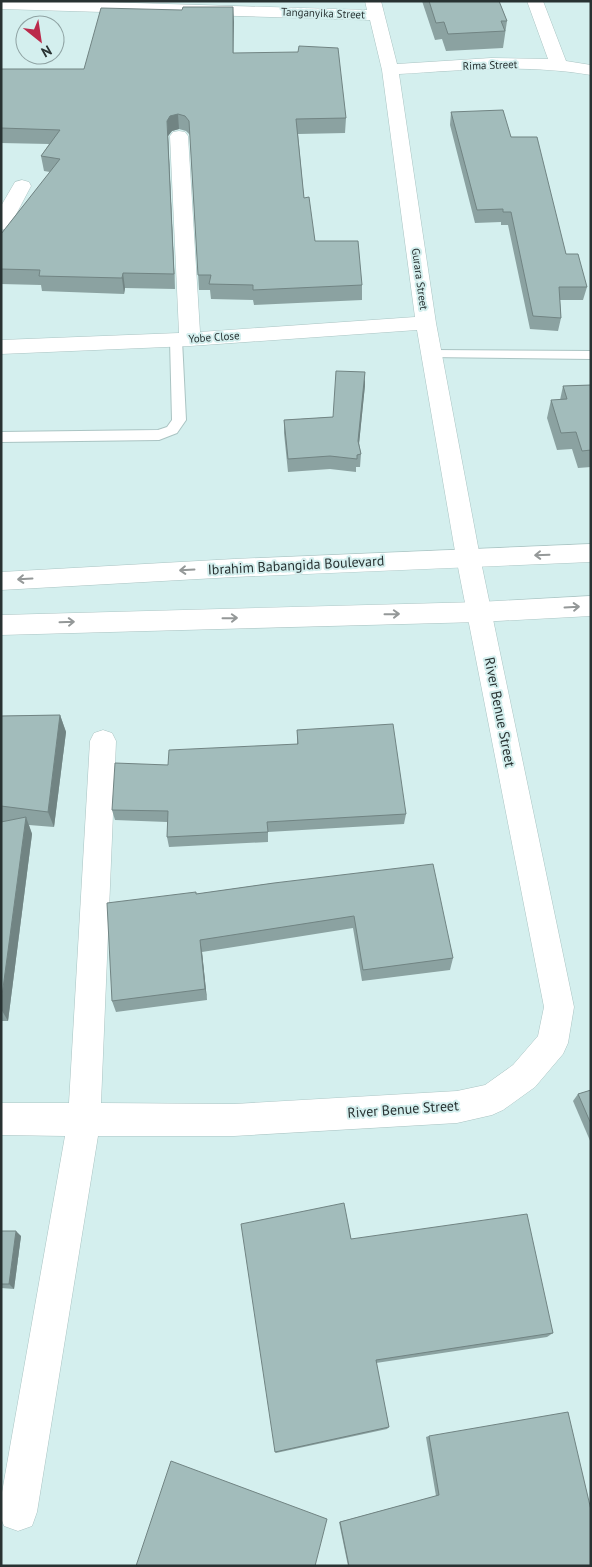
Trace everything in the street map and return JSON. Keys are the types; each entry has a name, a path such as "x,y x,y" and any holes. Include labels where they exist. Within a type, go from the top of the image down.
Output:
{"street":[{"path":"536,1 558,63"},
{"name":"Tanganyika Street","path":"1,4 374,8"},
{"name":"Gurara Street","path":"374,8 390,70 426,323 468,557"},
{"name":"Rima Street","path":"390,70 496,64 558,63 591,70"},
{"path":"179,136 183,339"},
{"path":"1,224 22,186"},
{"name":"Yobe Close","path":"1,348 183,339 426,323"},
{"name":"Ibrahim Babangida Boulevard","path":"1,581 468,557 591,553"},
{"name":"River Benue Street","path":"1,1119 234,1120 457,1107 492,1098 524,1076 552,1043 559,1007 468,557"},
{"path":"1,625 479,612 591,606"},
{"path":"18,1512 84,1120 103,741"}],"lane":[{"path":"1,437 159,435 172,430 179,420 183,339"},
{"path":"432,354 591,355"}],"building":[{"path":"429,1 499,1 507,21 501,21 505,31 448,34 444,22 436,23"},
{"path":"183,7 233,7 233,53 298,52 299,46 338,48 346,118 296,119 304,198 309,197 315,241 358,241 362,285 253,290 253,285 209,284 211,275 198,275 189,121 185,116 178,114 170,116 167,121 174,274 123,273 122,278 39,276 40,270 1,269 1,234 60,159 41,156 60,130 1,128 1,69 84,69 101,8 182,10"},
{"path":"503,110 511,137 537,137 566,254 578,254 587,287 559,287 561,318 533,316 511,212 503,212 503,209 477,210 451,112"},
{"path":"336,371 365,372 358,441 361,454 357,455 357,459 330,456 288,459 284,420 333,417"},
{"path":"591,385 591,450 582,451 576,432 561,433 551,400 567,399 563,386"},
{"path":"60,715 48,812 1,806 1,716"},
{"path":"393,724 406,814 267,822 268,832 167,837 168,811 112,810 115,763 168,765 169,750 298,744 297,730"},
{"path":"26,817 1,1003 1,822"},
{"path":"433,864 453,958 363,970 354,916 200,940 205,989 112,1001 107,903 196,892 196,894"},
{"path":"591,1090 591,1124 578,1094"},
{"path":"344,1203 351,1239 527,1214 553,1333 376,1360 389,1427 275,1452 241,1224"},
{"path":"1,1231 16,1231 9,1284 1,1284"},
{"path":"568,1412 591,1510 591,1566 349,1566 340,1522 439,1495 429,1436"},
{"path":"171,1461 327,1519 315,1566 136,1566"}]}
